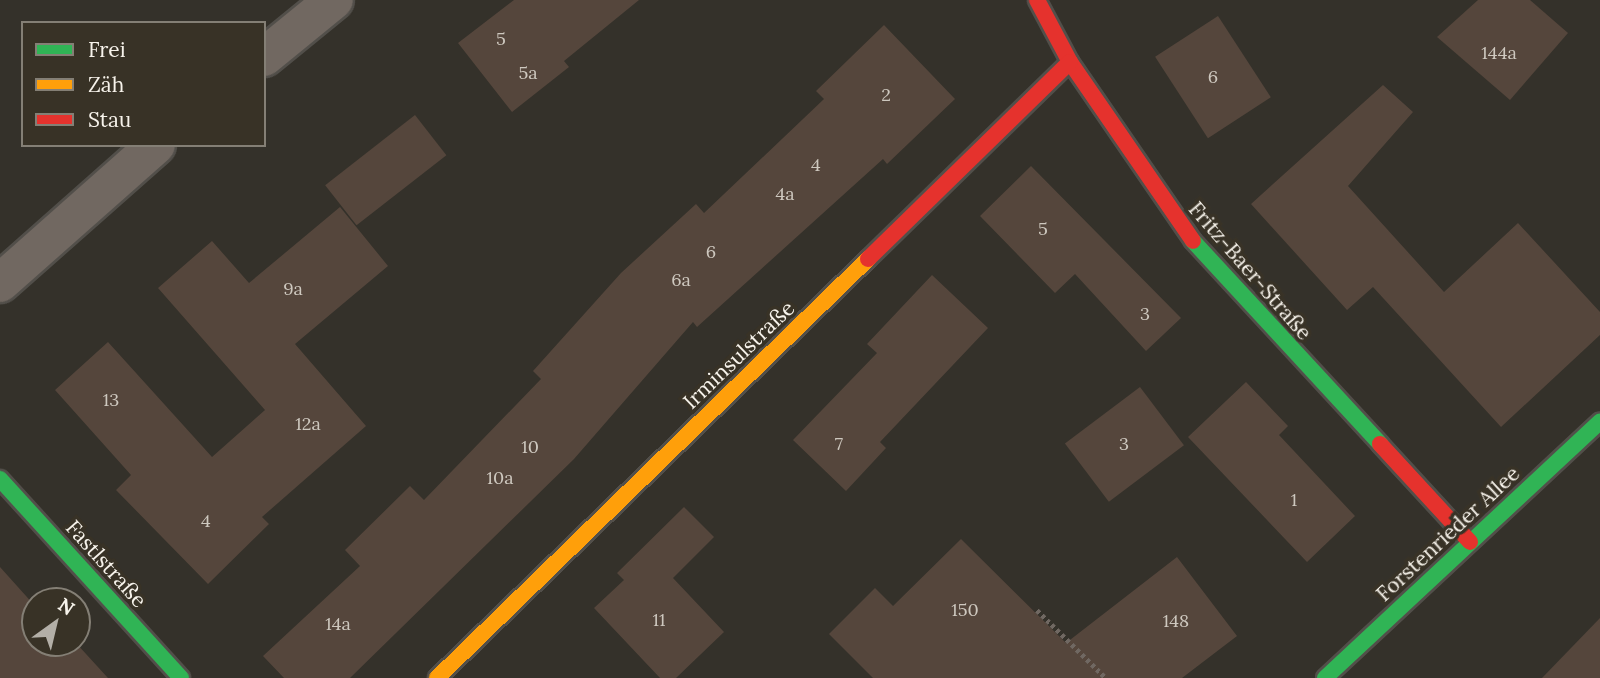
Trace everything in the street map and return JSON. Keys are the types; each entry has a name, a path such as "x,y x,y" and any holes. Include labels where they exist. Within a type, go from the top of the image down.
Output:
{"street":[{"path":"266,55 334,0"},
{"name":"Fritz-Baer-Straße","path":"1037,0 1070,62 1168,208 1218,272 1470,542"},
{"name":"Irminsulstraße","path":"437,678 1070,62"},
{"path":"0,284 154,147"},
{"name":"Forstenrieder Allee","path":"1325,678 1600,422"},
{"name":"Fastlstraße","path":"0,478 181,678"}],"path":[{"path":"1037,610 1106,678"}],"building":[{"path":"514,0 639,0 564,61 569,67 512,112 458,43"},
{"path":"1478,0 1530,0 1568,33 1510,100 1437,37"},
{"path":"1218,16 1271,97 1208,138 1155,57"},
{"path":"884,25 955,99 887,164 883,159 697,327 693,322 574,459 350,678 284,678 263,656 360,566 345,550 410,486 424,500 541,379 533,371 621,273 696,204 704,213 824,99 816,91"},
{"path":"1383,85 1413,112 1348,186 1444,292 1518,223 1600,312 1600,335 1501,427 1373,287 1347,310 1251,204"},
{"path":"415,115 446,155 357,225 325,185"},
{"path":"1031,166 1181,318 1146,351 1075,274 1055,293 980,216"},
{"path":"340,207 388,266 295,344 366,426 262,517 269,524 208,584 116,490 131,475 55,390 108,342 212,457 265,410 158,288 212,241 249,283"},
{"path":"932,275 988,328 880,442 886,448 846,491 793,440 877,353 867,344"},
{"path":"1246,382 1288,426 1279,435 1355,516 1307,562 1188,437"},
{"path":"1140,387 1184,445 1109,502 1065,444"},
{"path":"684,507 714,537 673,578 724,632 676,678 660,678 594,608 624,580 617,573"},
{"path":"961,539 1066,643 1177,557 1237,636 1182,678 873,678 829,634 875,588 893,606"},
{"path":"0,567 21,590 21,657 89,657 108,678 0,678"},
{"path":"1600,618 1600,678 1542,678"}],"traffic: fast":[{"path":"1193,241 1380,444"},
{"path":"1325,678 1600,422"},
{"path":"0,479 181,678"}],"traffic: slow":[{"path":"437,678 868,259"}],"traffic: jam":[{"path":"1037,0 1070,62 1193,241"},
{"path":"868,259 1070,62"},
{"path":"1380,444 1470,542"}]}
